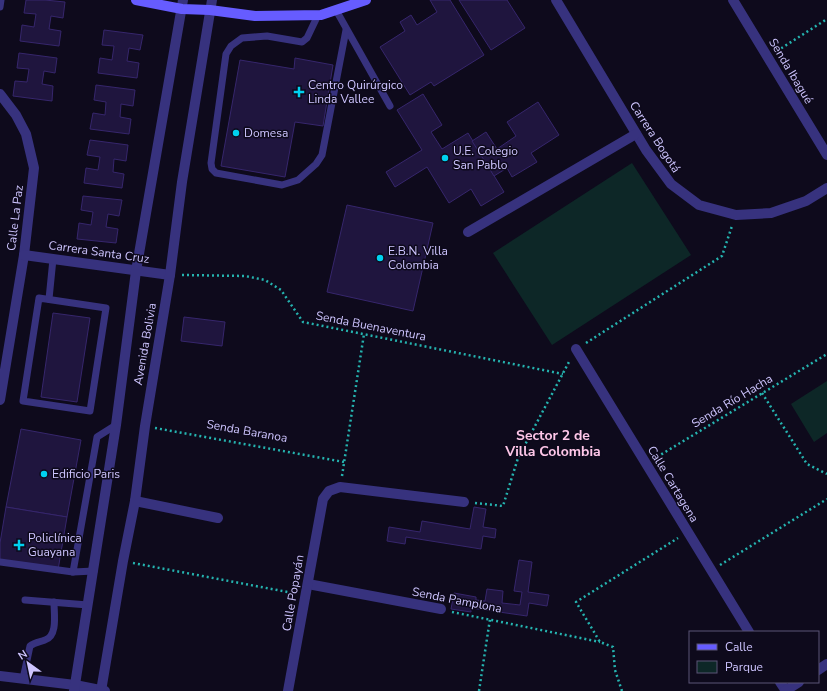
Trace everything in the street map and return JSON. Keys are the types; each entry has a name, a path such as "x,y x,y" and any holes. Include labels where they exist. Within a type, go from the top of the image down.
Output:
{"street":[{"path":"136,0 211,5 255,16 318,15 366,0"},
{"name":"Carrera Bogotá","path":"556,0 646,150 671,184 699,205 736,215 771,213 806,201 827,188"},
{"name":"Senda Ibagué","path":"733,0 827,156"},
{"name":"Avenida Bolivia","path":"74,688 94,571 116,425 136,271 183,4"},
{"name":"Avenida Bolivia","path":"103,691 170,274 182,182 211,5"},
{"name":"Calle La Paz","path":"0,94 16,115 26,134 34,168 24,255 0,400"},
{"path":"468,232 636,134"},
{"name":"Carrera Santa Cruz","path":"24,255 136,271 170,274"},
{"name":"Calle Cartagena","path":"576,349 748,631"},
{"path":"340,487 464,502"},
{"name":"Calle Popayán","path":"288,691 323,499 329,491 340,487"},
{"path":"134,501 218,518"},
{"name":"Senda Pamplona","path":"308,584 441,609"},
{"path":"0,676 74,688 103,691"},
{"path":"785,691 797,683"}],"lane":[{"path":"0,7 1,0"},
{"path":"336,10 390,106"},
{"path":"318,15 307,38 302,42 267,36 242,38 231,46 226,54 211,163 212,170 216,173 282,185 298,180 316,164 322,155 346,30"},
{"path":"49,300 53,259"},
{"path":"39,298 49,300 106,308 90,411 23,402 39,298"},
{"path":"73,572 97,437 116,425"},
{"path":"0,562 73,572 94,571"},
{"path":"25,600 88,605"},
{"path":"23,679 30,646 35,643 48,640 52,637 54,632 54,602"}],"path":[{"path":"768,57 827,19"},
{"path":"464,502 502,506 518,458 576,349 722,256 736,215"},
{"name":"Senda Buenaventura","path":"170,274 244,276 265,280 281,290 303,322 563,374"},
{"path":"340,487 364,334"},
{"name":"Senda Río Hacha","path":"646,464 827,354"},
{"path":"762,393 807,464 827,474"},
{"name":"Senda Baranoa","path":"145,426 344,462"},
{"path":"711,571 827,499"},
{"path":"622,691 614,670 613,647 600,642 576,602 687,532"},
{"path":"123,561 306,596"},
{"name":"Senda Pamplona","path":"441,609 600,642"},
{"path":"479,691 490,619"}],"green space":[{"path":"632,163 691,255 552,345 493,253"},
{"path":"827,381 827,433 814,442 791,404"}],"building":[{"path":"26,0 65,2 63,18 51,16 49,29 61,31 59,46 20,41 22,25 34,27 36,14 24,13"},
{"path":"430,0 450,0 484,55 434,86 431,82 410,95 380,47 405,31 400,22 411,15 417,25 437,12"},
{"path":"459,0 507,0 525,28 491,50"},
{"path":"104,30 143,35 140,50 129,48 127,61 139,63 137,78 98,73 100,58 112,60 114,46 102,45"},
{"path":"19,53 57,58 55,73 44,71 42,84 53,86 52,101 13,96 15,81 27,82 29,69 17,68"},
{"path":"295,58 333,65 323,126 295,122 285,177 221,166 240,60 294,69"},
{"path":"96,85 135,90 133,106 121,104 120,117 131,119 129,134 90,129 93,113 105,115 106,102 94,100"},
{"name":"U.E. Colegio San Pablo","path":"423,94 442,125 431,132 442,149 468,133 504,192 481,206 471,189 449,203 427,167 395,187 386,172 422,150 397,110"},
{"path":"538,102 559,135 531,153 537,162 512,177 507,168 494,176 472,141 486,132 497,149 516,136 507,122"},
{"path":"90,140 128,145 126,161 114,159 113,172 124,174 122,188 84,183 86,168 98,170 100,157 87,155"},
{"path":"83,196 122,200 119,216 108,214 106,227 118,229 116,243 77,239 79,223 91,225 93,212 81,210"},
{"name":"E.B.N. Villa Colombia","path":"347,205 433,223 413,311 327,292"},
{"path":"53,313 90,318 77,402 41,397"},
{"path":"184,317 225,322 222,346 181,341"},
{"name":"Edificio Paris","path":"21,429 81,440 67,517 6,507"},
{"path":"6,507 67,517 58,570 0,560 0,543"},
{"path":"474,507 486,509 483,527 496,529 495,538 483,536 481,549 406,537 405,544 387,541 389,527 420,532 422,521 470,529"},
{"path":"519,560 532,562 528,592 549,595 547,606 529,603 527,616 471,608 471,612 451,609 454,593 476,597 476,600 485,601 487,589 503,591 502,603 520,605 522,592 514,591"}],"place":[{"name":"Centro Quirúrgico Linda Vallee","path":"299,92"},
{"name":"Domesa","path":"236,133"},
{"name":"U.E. Colegio San Pablo","path":"445,158"},
{"name":"E.B.N. Villa Colombia","path":"380,258"},
{"name":"Edificio Paris","path":"44,474"},
{"name":"Policlínica Guayana","path":"19,545"}],"district":[{"name":"Sector 2 de Villa Colombia","path":"553,444"}]}
